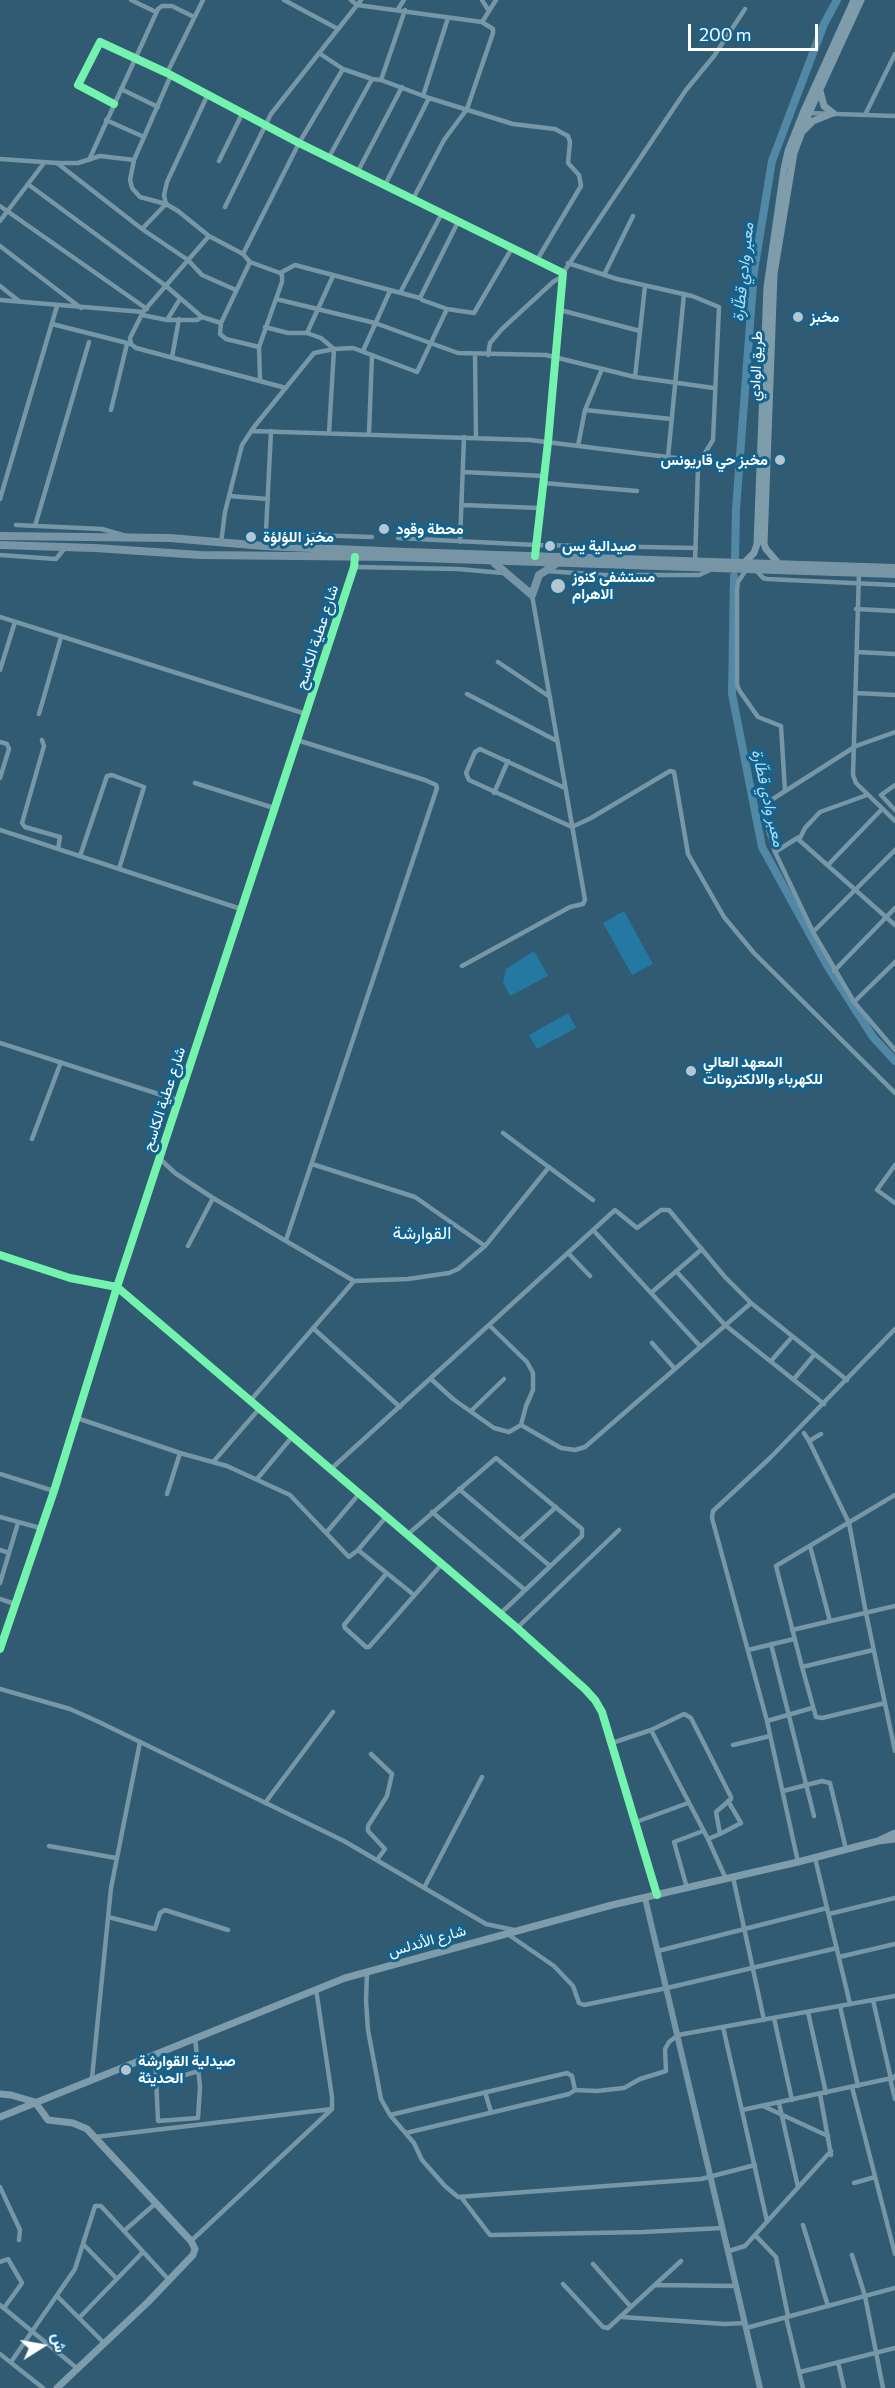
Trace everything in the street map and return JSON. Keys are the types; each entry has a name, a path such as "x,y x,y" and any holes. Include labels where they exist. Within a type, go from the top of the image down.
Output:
{"highway":[{"path":"2,534 170,538 221,543 695,562 748,567 895,574"},
{"path":"169,554 177,546 170,538"},
{"path":"199,540 191,548 194,553 200,555"},
{"path":"0,545 200,555 355,557 717,568 895,568"},
{"path":"492,561 532,596 536,582 543,571 557,563"}],"main road":[{"name":"طريق الوادي","path":"761,544 769,298 784,169 854,0"},
{"name":"طريق الوادي","path":"769,298 790,169 806,113 820,89 861,0"},
{"path":"820,89 824,106 833,113"},
{"path":"801,135 813,121 833,113"},
{"path":"748,567 761,544 780,567"},
{"name":"شارع الأندلس","path":"878,1841 895,1833"},
{"name":"شارع الأندلس","path":"0,2117 316,1989 367,1972 516,1930 878,1841 895,1839"},
{"path":"0,2094 35,2102 48,2120 81,2125 95,2137 191,2241 195,2249 169,2280 57,2388"}],"street":[{"path":"131,0 156,12"},
{"path":"203,0 169,74 158,106 134,160 130,180 135,193 140,197 166,204 209,237 243,254 250,262 280,273"},
{"path":"284,0 338,29"},
{"path":"351,0 482,22 490,25 493,33 467,110 444,140 413,199"},
{"path":"398,9 404,0"},
{"path":"483,0 489,11"},
{"path":"482,22 496,0"},
{"path":"225,207 271,114 359,2"},
{"path":"88,160 156,12 166,3 194,17"},
{"path":"535,556 563,274 568,263 646,152 686,90 714,56 745,9"},
{"path":"381,80 405,10"},
{"path":"385,185 426,97 448,18"},
{"path":"114,104 80,86 77,82 100,42 169,74 299,143 563,274"},
{"path":"319,54 343,69 372,79 513,124 555,129 570,138 568,163 579,175 581,186 537,260"},
{"path":"865,115 895,54"},
{"path":"243,254 299,143 343,69"},
{"path":"329,157 372,79"},
{"path":"358,171 402,87"},
{"path":"121,89 158,106"},
{"path":"166,204 164,195 167,182 208,94"},
{"path":"219,162 243,112"},
{"path":"806,113 895,116"},
{"path":"106,120 144,138"},
{"path":"0,159 57,164 78,163 100,156 134,160"},
{"path":"0,221 44,163"},
{"path":"57,164 142,229 188,260 202,275 236,290"},
{"path":"29,185 166,286 207,320 221,323"},
{"path":"142,229 166,204"},
{"path":"0,206 144,312"},
{"path":"400,293 442,213"},
{"path":"604,275 633,216"},
{"path":"420,298 458,222"},
{"path":"111,410 130,338 144,312 209,237"},
{"path":"0,246 82,309"},
{"path":"280,273 293,265 420,298 447,309 474,313 512,248"},
{"path":"250,262 221,323 220,334 223,338 259,347"},
{"path":"568,263 645,286 684,294 715,304 720,309 713,440 700,461 695,562"},
{"path":"260,379 259,347 282,282 280,273"},
{"path":"488,355 490,343 502,329 563,274"},
{"path":"307,333 333,276"},
{"path":"0,286 20,302"},
{"path":"635,377 645,286"},
{"path":"363,351 390,291"},
{"path":"668,457 684,294"},
{"path":"276,298 375,323 458,353 535,354 635,377 714,388"},
{"path":"167,320 180,299"},
{"path":"0,300 82,309 128,309 167,320 197,320 202,316"},
{"path":"0,499 57,306"},
{"path":"221,543 229,496 242,445 314,353 353,348 417,372 447,309"},
{"path":"560,310 640,331"},
{"path":"172,357 179,320"},
{"path":"52,324 260,379 286,388"},
{"path":"265,327 288,333 307,333 321,338 333,349"},
{"path":"35,526 89,342"},
{"path":"329,433 333,349"},
{"path":"475,354 476,438"},
{"path":"369,434 372,355"},
{"path":"578,446 585,410 602,369"},
{"path":"585,410 671,418"},
{"path":"251,431 464,437 548,442 700,461"},
{"path":"266,531 271,431"},
{"path":"460,542 464,437"},
{"path":"463,472 544,476"},
{"path":"543,483 637,491"},
{"path":"229,496 268,499"},
{"path":"462,505 539,508"},
{"path":"16,525 102,529 122,533 130,538"},
{"path":"292,546 301,537 311,535 372,537"},
{"path":"398,538 536,545 696,548"},
{"path":"0,555 56,559 65,548"},
{"name":"شارع عطية الكاسح","path":"0,1649 54,1491 177,1100 306,714 354,567 355,557"},
{"path":"426,568 427,559"},
{"path":"639,566 639,576"},
{"path":"354,567 426,568 503,573"},
{"path":"785,791 781,726 758,717 737,684 738,582 748,567 763,578 895,585"},
{"path":"780,567 781,580"},
{"path":"543,571 639,576 699,575 717,568"},
{"path":"859,572 856,609 854,780 895,821"},
{"path":"462,966 533,927 585,902 532,596"},
{"path":"856,609 895,611"},
{"path":"0,617 306,714"},
{"path":"0,670 15,622"},
{"path":"39,714 61,638"},
{"path":"857,652 895,654"},
{"path":"498,662 550,697"},
{"path":"856,693 895,694"},
{"path":"467,694 557,741"},
{"path":"895,732 854,748 765,804 765,820 775,852 813,932 854,1002 895,1050"},
{"path":"42,740 44,746 22,823 60,837 58,849"},
{"path":"286,1240 437,788 436,785 425,780 297,740"},
{"path":"0,742 7,744 9,749 0,778"},
{"path":"565,788 482,750 475,752 466,773 467,779 494,793 572,827 670,771 674,772 688,854 724,916 754,953 895,1093"},
{"path":"494,793 508,761"},
{"path":"80,856 107,776 112,775 144,787 119,869"},
{"path":"195,783 274,808"},
{"path":"895,785 880,795 895,810"},
{"path":"775,852 799,837 820,812 867,795"},
{"path":"828,865 882,809"},
{"path":"0,830 241,909"},
{"path":"799,837 800,842 895,925"},
{"path":"813,932 895,850"},
{"path":"834,970 895,908"},
{"path":"854,1002 895,962"},
{"path":"0,1043 177,1100"},
{"path":"33,1139 61,1062"},
{"path":"503,1133 593,1200"},
{"path":"159,1158 175,1173 213,1198 354,1281 408,1279 449,1273 469,1261 485,1246 549,1167"},
{"path":"312,1164 415,1197 485,1246"},
{"path":"895,1165 877,1190 895,1203"},
{"path":"188,1246 213,1198"},
{"path":"331,1469 615,1210 637,1228 665,1209 669,1210 751,1303 847,1380"},
{"path":"593,1230 700,1347"},
{"path":"652,1292 702,1249"},
{"path":"568,1253 590,1276"},
{"path":"0,1255 70,1278 117,1287 517,1628 596,1700 612,1743 657,1895"},
{"path":"676,1271 726,1325 824,1404"},
{"path":"250,1401 354,1281"},
{"path":"521,1425 561,1448 580,1449 751,1303"},
{"path":"431,1379 471,1411 502,1431 515,1430 521,1425 533,1390 533,1373 527,1362 489,1325"},
{"path":"313,1328 399,1407"},
{"path":"798,1862 767,1721 712,1518 713,1510 770,1458 895,1329"},
{"path":"771,1361 792,1336"},
{"path":"652,1343 675,1369"},
{"path":"794,1379 814,1355"},
{"path":"471,1411 504,1379"},
{"path":"214,1461 259,1409"},
{"path":"76,1418 180,1453 214,1461 290,1495 347,1557 352,1556 358,1550 386,1517"},
{"path":"804,1433 849,1523 895,1751"},
{"path":"809,1441 821,1434"},
{"path":"257,1479 292,1437"},
{"path":"167,1494 180,1453"},
{"path":"407,1535 497,1458 556,1507 583,1532 500,1614"},
{"path":"0,1473 54,1491"},
{"path":"459,1489 550,1566"},
{"path":"326,1533 359,1494"},
{"path":"885,1703 822,1718 816,1717 776,1566 895,1495"},
{"path":"520,1540 556,1507"},
{"path":"432,1512 525,1590"},
{"path":"0,1517 40,1528"},
{"path":"0,1583 18,1523"},
{"path":"517,1628 619,1530"},
{"path":"810,1546 830,1622"},
{"path":"0,1550 9,1552"},
{"path":"358,1550 414,1595"},
{"path":"386,1574 345,1623 345,1628 364,1646 369,1647 441,1565"},
{"path":"0,1599 15,1604"},
{"path":"792,1630 895,1606"},
{"path":"748,1650 794,1639"},
{"path":"771,1644 814,1816"},
{"path":"802,1667 873,1650"},
{"path":"0,1689 70,1709 344,1841 486,1924 516,1930"},
{"path":"767,1721 812,1708"},
{"path":"265,1803 333,1712"},
{"path":"612,1743 651,1730 674,1718 688,1715 731,1797 716,1812 720,1834"},
{"path":"651,1730 730,1878 745,1929 764,2020"},
{"path":"733,1745 770,1736"},
{"path":"92,2079 116,1858 140,1742"},
{"path":"371,1754 392,1774 387,1796 368,1826 368,1831 385,1849 377,1860"},
{"path":"424,1888 482,1777"},
{"path":"783,1791 827,1781 830,1783 846,1849"},
{"path":"708,1839 741,1823 728,1801"},
{"path":"636,1822 688,1803"},
{"path":"687,1888 674,1842 703,1831"},
{"path":"49,1846 116,1858"},
{"path":"815,1858 850,2004"},
{"path":"645,1898 760,2388"},
{"path":"658,1951 745,1929 895,1898"},
{"path":"108,1917 155,1929 160,1913 165,1910 228,1930"},
{"path":"506,1933 554,1966 573,1986 579,2003 584,2005 837,1948"},
{"path":"839,1957 895,1944"},
{"path":"367,1972 368,2030 379,2093 390,2115 406,2133 430,2168 454,2195 461,2198 701,2179 755,2165"},
{"path":"316,1989 332,2109"},
{"path":"406,2133 569,2094 575,2090 597,2091 624,2088 640,2079 666,2072 665,2049 669,2042 678,2035 895,1996"},
{"path":"873,2000 895,2099"},
{"path":"840,2006 875,2177 895,2254"},
{"path":"808,2012 826,2092"},
{"path":"774,2018 792,2100"},
{"path":"723,2027 767,2221"},
{"path":"155,2053 159,2122 198,2118 200,2086 195,2037"},
{"path":"157,2083 199,2071"},
{"path":"390,2115 567,2073 572,2076 575,2090"},
{"path":"742,2110 892,2078"},
{"path":"485,2092 491,2112"},
{"path":"729,2251 745,2246 831,2153 820,2094"},
{"path":"779,2103 798,2187"},
{"path":"763,2106 828,2136"},
{"path":"95,2137 332,2109"},
{"path":"191,2241 332,2109"},
{"path":"854,2183 875,2177"},
{"path":"0,2187 20,2230 19,2240"},
{"path":"461,2198 490,2235 723,2228"},
{"path":"124,2231 156,2203"},
{"path":"11,2362 75,2269 95,2206 98,2205 124,2231 169,2280"},
{"path":"803,2225 828,2306"},
{"path":"755,2235 776,2257 803,2388"},
{"path":"84,2245 117,2279"},
{"path":"79,2318 144,2252"},
{"path":"852,2255 865,2296 883,2388"},
{"path":"0,2262 8,2259 22,2281 22,2284 2,2307 78,2369"},
{"path":"563,2284 603,2327 610,2328 681,2261"},
{"path":"593,2264 631,2307"},
{"path":"655,2285 737,2286"},
{"path":"622,2317 746,2325 787,2317 895,2288"},
{"path":"57,2296 105,2344"},
{"path":"800,2372 895,2348"},
{"path":"0,2354 43,2388"},
{"path":"838,2362 844,2388"}],"shaded area":[{"path":"624,911 653,964 632,975 603,923"},
{"path":"534,951 548,976 510,996 503,982 506,969"},
{"path":"568,1013 576,1028 537,1049 529,1035"}],"waterway":[{"name":"معبر وادي قطّارة","path":"735,559 736,509 754,271 772,161 824,24 837,0"},
{"name":"معبر وادي قطّارة","path":"734,576 732,694 762,847 828,967 873,1037 895,1061"}],"cycle path":[{"path":"114,104 78,85 100,42 167,73 299,143 563,273 535,556"},
{"path":"0,1649 54,1491 117,1287 354,567 355,557"},
{"path":"0,1255 70,1278 117,1287 517,1628 585,1689 602,1712 657,1895"}],"place":[{"name":"مخبز","path":"798,317"},
{"name":"مخبز حي قاريونس","path":"780,460"},
{"name":"محطة وقود","path":"384,529"},
{"name":"مخبز اللؤلؤة","path":"251,537"},
{"name":"صيدالية يس","path":"550,546"},
{"name":"مستشفى كنوز الاهرام","path":"558,586"},
{"name":"المعهد العالي للكهرباء والالكترونات","path":"691,1071"},
{"name":"صيدلية القوارشة الحديثة","path":"126,2070"}],"district":[{"name":"القوارشة","path":"422,1233"}]}
